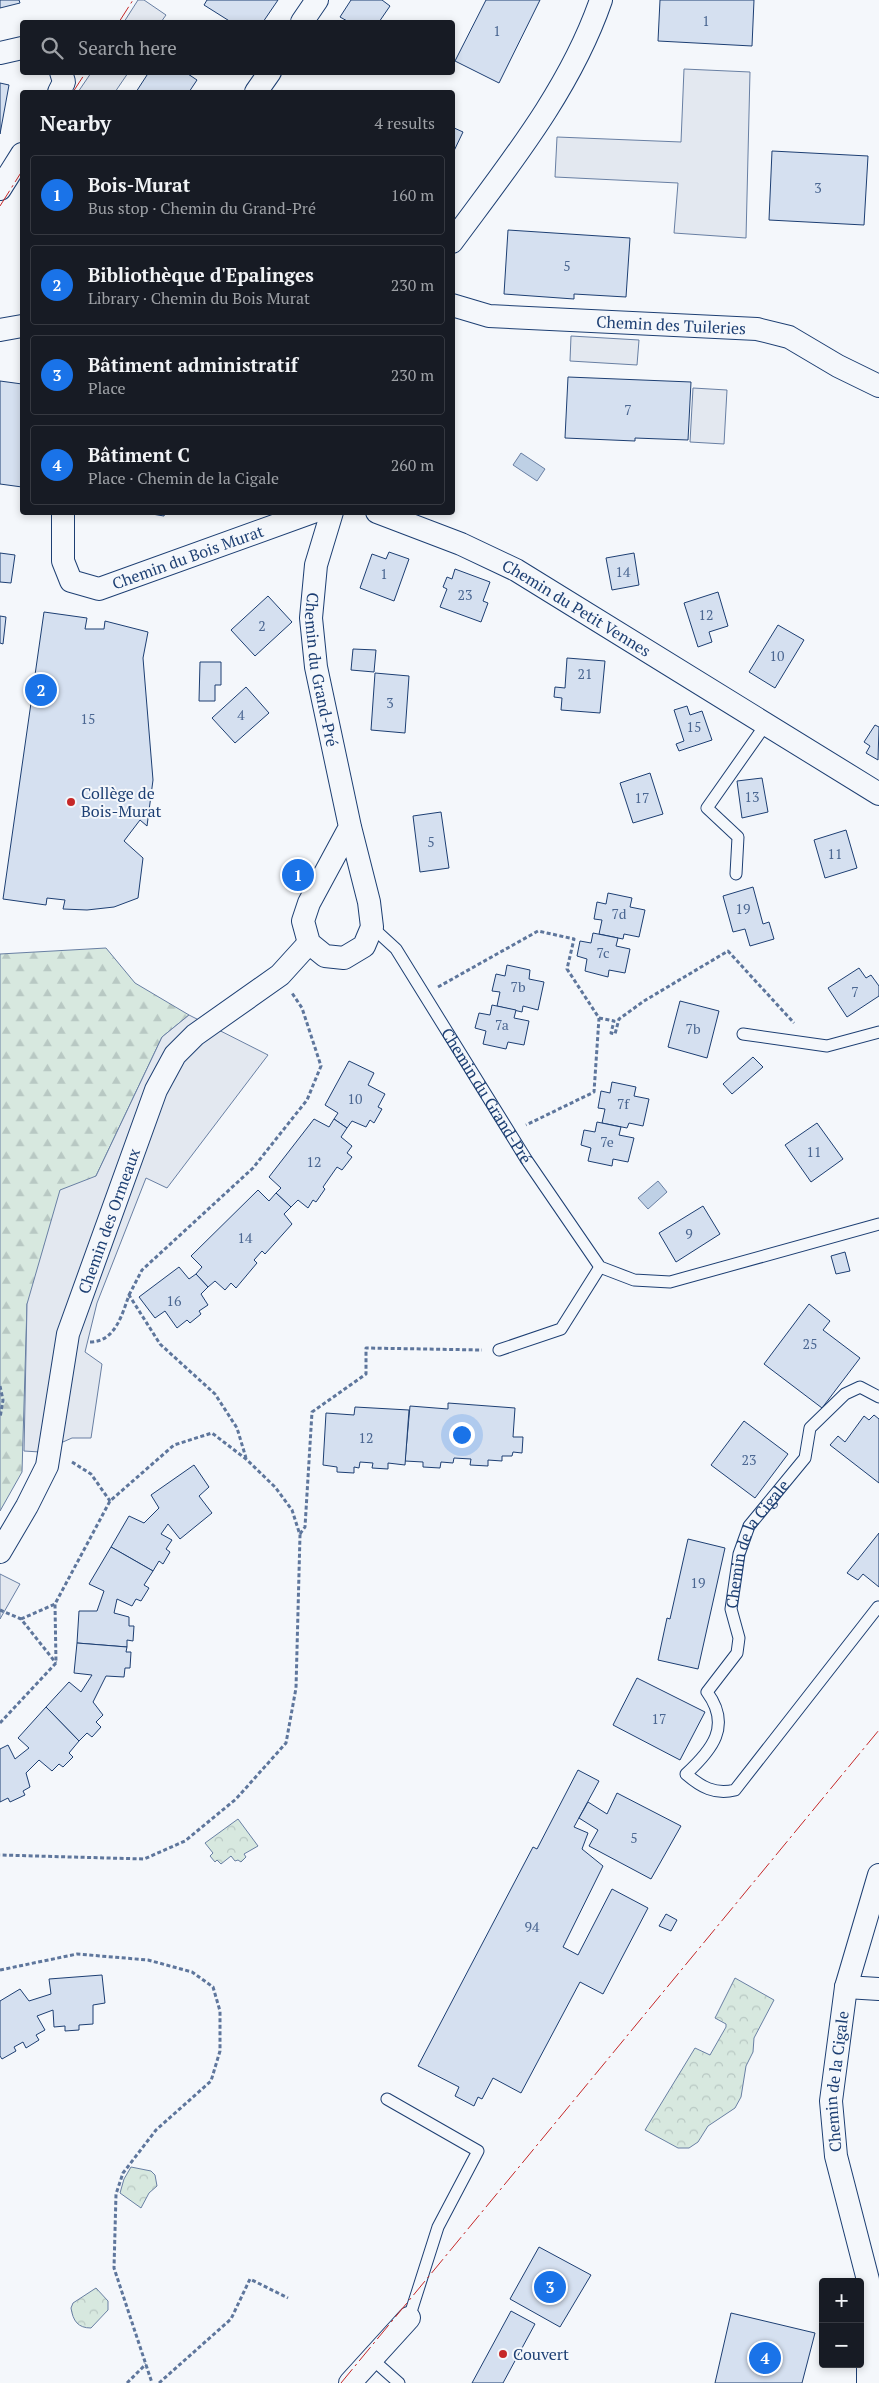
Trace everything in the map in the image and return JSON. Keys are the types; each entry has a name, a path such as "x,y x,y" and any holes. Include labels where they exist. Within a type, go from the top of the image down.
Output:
{"street":[{"path":"303,20 317,0"},
{"path":"455,238 528,139 571,67 601,0"},
{"path":"0,53 20,48"},
{"path":"60,90 64,82 62,75"},
{"path":"257,90 268,75"},
{"path":"0,189 20,157"},
{"name":"Chemin des Tuileries","path":"455,306 489,316 757,329 789,337 838,366 879,386"},
{"path":"0,330 20,326"},
{"name":"Chemin du Bois Murat","path":"63,515 63,561 71,581 99,589 305,515"},
{"name":"Chemin du Grand-Pré","path":"331,515 316,566 311,618 316,667 372,927"},
{"name":"Chemin du Petit Vennes","path":"385,515 461,544 516,570 879,794"},
{"path":"350,827 309,903 303,921 309,943 325,956 344,958 364,946 372,927"},
{"name":"Chemin des Ormeaux","path":"0,1552 27,1506 47,1466 68,1334 156,1090 175,1055 195,1035 280,975 309,943"},
{"name":"Chemin de la Cigale","path":"868,2383 868,2280 836,2156 831,2101 846,1986 879,1875"},
{"name":"Chemin de la Cigale","path":"846,1986 879,1989"},
{"path":"350,2383 409,2318"}],"lane":[{"path":"736,874 738,837 707,808 766,724"},
{"name":"Chemin du Grand-Pré","path":"372,927 396,949 510,1132 600,1267"},
{"path":"743,1034 827,1046 879,1032"},
{"path":"498,1350 561,1329 600,1267 634,1280 670,1282 879,1224"},
{"name":"Chemin de la Cigale","path":"878,1607 735,1790 724,1793 703,1788 686,1774 708,1754 719,1732 715,1702 707,1692 737,1653 739,1638 731,1609 739,1554 748,1526 805,1458 810,1428 845,1394 860,1387 879,1397"},
{"path":"387,2099 478,2151 438,2227 409,2318"},
{"path":"372,2359 399,2383"}],"path":[{"path":"425,995 538,931 574,939 567,969 599,1018 594,1092 510,1132"},
{"path":"599,1018 614,1021 611,1033 615,1034 619,1019 728,951 814,1044"},
{"path":"81,1342 98,1342 117,1328 129,1295 142,1270 253,1168 307,1100 321,1066 302,1008 288,986"},
{"path":"129,1295 160,1344 216,1394 237,1428 246,1459"},
{"path":"300,1535 305,1527 312,1412 366,1374 366,1348 498,1350"},
{"path":"0,1386 3,1400 0,1418"},
{"path":"0,1723 56,1663 56,1604 110,1500 174,1445 212,1433 246,1459 275,1487 292,1510 300,1535 296,1688 286,1743 236,1799 185,1841 144,1859 0,1855"},
{"path":"70,1461 91,1474 110,1500"},
{"path":"21,1619 56,1604"},
{"path":"0,1610 21,1619 56,1663"},
{"path":"0,1970 76,1954 148,1960 192,1972 213,1987 220,2011 220,2051 211,2081 156,2130 123,2173 116,2194 114,2268 152,2383"},
{"path":"159,2383 231,2319 250,2278 288,2298"},
{"path":"127,2383 147,2364"}],"green space":[{"path":"106,948 135,983 189,1015 162,1037 96,1176 27,1304 22,1472 0,1511 0,954"},
{"path":"238,1819 258,1846 244,1854 246,1857 241,1862 235,1861 231,1856 221,1864 217,1860 215,1862 210,1856 213,1853 205,1843"},
{"path":"735,1978 774,2000 754,2038 753,2052 746,2066 741,2097 735,2108 708,2126 698,2142 689,2148 678,2148 645,2130 695,2048 710,2055 726,2027 726,2024 715,2018"},
{"path":"131,2167 151,2171 155,2175 157,2186 149,2193 141,2208 120,2193 124,2179"},
{"path":"96,2288 108,2301 108,2310 91,2328 83,2327 73,2317 71,2308 73,2303"}],"shaded area":[{"path":"138,0 144,0 166,15 162,20 125,20"},
{"path":"684,69 750,72 746,238 674,233 678,183 555,177 557,137 681,142"},
{"path":"90,75 127,75 116,90 79,90"},
{"path":"571,336 639,340 637,365 570,361"},
{"path":"693,388 727,390 724,444 690,442"},
{"path":"189,1015 268,1055 167,1188 146,1178 97,1303 85,1352 102,1364 91,1438 72,1438 40,1452 24,1451 27,1304 60,1190 96,1176 162,1037"},
{"path":"0,1574 20,1584 0,1619"}],"water":[{"path":"521,453 545,469 537,481 513,465"},
{"path":"658,1181 667,1192 648,1209 638,1198"}],"building":[{"path":"0,0 19,0 20,3 0,8"},
{"path":"207,0 278,0 264,20 228,20 204,5"},
{"path":"351,0 382,0 390,6 380,20 345,20 340,17"},
{"path":"486,0 540,0 499,83 455,61"},
{"path":"660,0 754,0 752,46 658,41"},
{"path":"147,75 190,75 197,80 190,90 137,90"},
{"path":"0,83 9,85 0,134"},
{"path":"455,128 463,132 455,149"},
{"path":"772,151 868,156 864,225 769,220"},
{"path":"508,230 630,238 626,297 574,294 574,299 504,294"},
{"path":"568,377 691,382 688,440 635,438 635,441 565,438"},
{"path":"0,381 20,384 20,487 0,484"},
{"path":"389,552 409,559 394,601 360,588 372,554 386,559"},
{"path":"0,553 15,555 11,583 0,582"},
{"path":"634,553 639,585 612,590 606,558"},
{"path":"455,569 490,582 483,601 488,603 481,622 440,607 447,589 443,587 447,577 452,579"},
{"path":"718,592 728,626 709,632 712,642 698,647 684,603"},
{"path":"268,596 292,622 255,656 231,630"},
{"path":"44,612 87,618 85,629 104,629 105,621 148,632 143,658 153,780 147,826 140,820 124,841 143,858 138,898 114,907 87,910 63,909 65,900 47,898 46,905 3,899"},
{"path":"0,616 6,617 3,644 0,643"},
{"path":"778,625 804,640 775,688 749,672"},
{"path":"353,649 376,650 374,672 351,670"},
{"path":"567,658 605,661 600,713 561,710 562,698 554,697 555,687 565,688"},
{"path":"200,662 221,662 221,685 215,685 215,701 199,701"},
{"path":"375,673 409,676 405,733 371,730"},
{"path":"246,687 269,713 235,743 212,718"},
{"path":"687,706 690,715 702,711 712,740 679,751 676,744 684,741 674,710"},
{"path":"875,725 879,727 878,760 866,753 870,746 864,742"},
{"path":"650,773 663,814 633,823 620,783"},
{"path":"762,778 768,812 742,818 737,781"},
{"path":"441,812 449,868 420,872 413,816"},
{"path":"846,830 857,868 825,878 814,840"},
{"path":"753,887 763,924 769,922 774,939 750,946 745,929 733,932 723,896"},
{"path":"608,893 632,898 630,907 645,910 639,937 624,934 623,939 599,934 602,920 594,919 597,902 606,904"},
{"path":"593,933 618,938 616,946 630,949 625,973 609,970 608,977 585,971 587,959 577,956 580,941 591,943"},
{"path":"507,965 530,970 529,979 544,982 538,1010 523,1006 522,1012 497,1006 500,992 492,991 496,974 505,976"},
{"path":"859,968 866,978 871,975 879,986 879,996 847,1017 828,988"},
{"path":"680,1001 719,1011 707,1058 668,1047"},
{"path":"492,1005 516,1010 514,1018 529,1021 524,1045 508,1042 506,1049 483,1044 486,1031 475,1028 479,1013 490,1015"},
{"path":"753,1057 763,1067 732,1094 723,1084"},
{"path":"349,1061 374,1073 368,1085 385,1094 378,1107 382,1109 374,1123 370,1120 366,1127 352,1121 347,1128 334,1119 338,1113 325,1105"},
{"path":"612,1082 636,1087 634,1096 649,1099 643,1126 629,1123 627,1128 602,1123 605,1109 598,1108 601,1091 610,1093"},
{"path":"314,1119 329,1127 334,1119 347,1128 341,1137 352,1146 347,1153 352,1157 342,1170 337,1167 323,1187 325,1189 316,1202 313,1200 308,1208 298,1200 291,1207 276,1193 281,1188 269,1177"},
{"path":"597,1122 621,1127 619,1135 634,1138 628,1162 613,1159 612,1166 588,1161 591,1148 581,1145 584,1130 595,1132"},
{"path":"817,1123 843,1159 811,1182 785,1145"},
{"path":"258,1190 269,1201 276,1193 291,1207 284,1214 292,1224 265,1254 262,1251 254,1260 257,1263 236,1288 231,1283 225,1290 215,1281 208,1287 196,1274 202,1267 191,1256"},
{"path":"703,1206 720,1234 676,1262 659,1233"},
{"path":"845,1252 850,1271 836,1274 831,1256"},
{"path":"179,1267 189,1279 196,1274 208,1287 201,1294 208,1305 199,1311 201,1314 190,1323 187,1320 177,1328 165,1311 155,1318 139,1297"},
{"path":"809,1304 830,1321 823,1330 860,1358 822,1408 764,1364"},
{"path":"448,1403 515,1408 513,1437 523,1437 522,1453 513,1452 512,1456 502,1456 502,1461 488,1460 488,1466 470,1465 471,1459 454,1458 453,1463 441,1462 440,1468 423,1467 423,1462 405,1461 410,1406 448,1409"},
{"path":"355,1407 409,1410 405,1465 388,1463 388,1469 372,1468 373,1463 360,1462 359,1468 354,1467 354,1473 337,1472 337,1467 323,1465 326,1413 354,1415"},
{"path":"874,1415 879,1419 879,1483 830,1445 838,1436 845,1442 864,1416 869,1420"},
{"path":"744,1421 788,1454 755,1498 711,1465"},
{"path":"194,1465 209,1487 199,1496 212,1513 180,1539 168,1524 161,1534 172,1540 166,1549 170,1552 163,1564 159,1561 153,1571 111,1547 129,1516 144,1523 159,1508 151,1495"},
{"path":"879,1533 879,1587 863,1574 858,1580 847,1573"},
{"path":"688,1539 725,1548 698,1669 658,1660 667,1618 670,1619"},
{"path":"111,1547 153,1571 144,1585 149,1588 141,1601 136,1599 132,1606 117,1599 114,1613 129,1617 129,1626 134,1626 133,1641 127,1640 127,1647 77,1643 79,1611 97,1611 104,1591 89,1584"},
{"path":"77,1643 127,1647 126,1652 131,1652 130,1668 125,1668 124,1677 106,1676 93,1702 103,1715 96,1722 101,1727 92,1737 87,1733 79,1741 46,1707 69,1682 81,1692 92,1675 74,1673"},
{"path":"637,1678 705,1712 680,1760 613,1725"},
{"path":"46,1707 79,1741 69,1753 73,1757 63,1767 59,1764 52,1771 39,1760 26,1773 30,1787 23,1791 25,1795 10,1802 8,1798 0,1802 0,1749 8,1745 15,1759 29,1748 18,1738"},
{"path":"578,1770 599,1781 574,1827 588,1833 582,1849 603,1866 563,1947 578,1955 612,1889 648,1908 603,1994 580,1982 521,2093 493,2078 482,2099 478,2097 474,2106 455,2096 459,2087 418,2066 533,1847 537,1849"},
{"path":"617,1793 681,1826 651,1879 589,1846 598,1830 579,1818 588,1802 607,1814"},
{"path":"666,1914 677,1920 671,1931 659,1926"},
{"path":"102,1975 105,2003 93,2005 93,2024 79,2025 79,2030 65,2031 65,2026 54,2027 53,2010 37,2016 45,2030 36,2035 39,2040 26,2048 23,2042 14,2047 16,2051 2,2059 0,2056 0,2001 20,1989 29,2001 51,1994 49,1979"},
{"path":"539,2247 591,2275 560,2327 510,2299"},
{"name":"Couvert","path":"511,2311 535,2324 503,2383 472,2383"},
{"path":"731,2313 815,2333 802,2383 715,2383"}],"power":[{"path":"120,20 133,0"},
{"path":"74,90 84,75"},
{"path":"0,206 20,174"},
{"path":"341,2383 879,1730"}],"place":[{"name":"Bibliothèque d'Epalinges","path":"41,690"},
{"name":"Collège de Bois-Murat","path":"71,802"},
{"name":"Bois-Murat","path":"298,875"},
{"name":"Bâtiment administratif","path":"550,2287"},
{"name":"Couvert","path":"503,2354"},
{"name":"Bâtiment C","path":"765,2358"}]}
